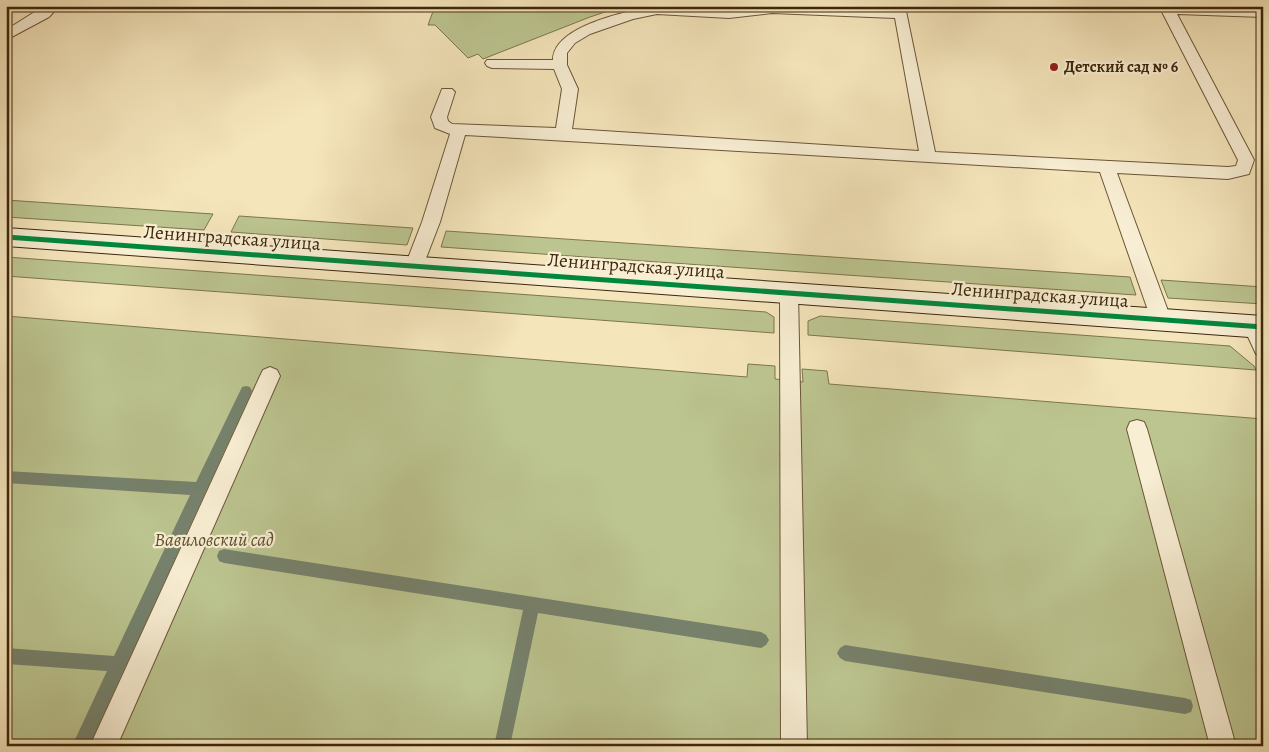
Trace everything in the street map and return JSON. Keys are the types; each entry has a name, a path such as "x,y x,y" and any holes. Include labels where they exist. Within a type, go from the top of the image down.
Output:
{"street":[{"name":"Ленинградская улица","path":"6,237 1161,319 1260,334"}],"lane":[{"path":"6,36 44,14 52,6"},
{"path":"1166,8 1263,13"},
{"path":"447,92 439,117 441,124 449,129 459,130 563,134 928,157 1228,173 1243,170 1246,160 1166,8"},
{"path":"563,134 570,89 560,65 560,53 570,40 585,31 630,15 657,10 729,14 772,9 901,14 928,157"},
{"path":"492,63 560,65"},
{"path":"414,266 431,222 459,130"},
{"path":"1106,166 1161,319"},
{"path":"789,292 794,746"},
{"path":"103,746 270,376"},
{"path":"1137,429 1223,746"}],"green space":[{"path":"435,6 623,6 483,59 478,54 468,58 435,25 428,25"},
{"path":"6,200 213,214 204,230 6,217"},
{"path":"239,216 413,228 407,245 231,232"},
{"path":"446,231 1130,277 1136,295 441,247"},
{"path":"6,257 766,312 774,317 774,333 6,276"},
{"path":"1161,280 1263,287 1263,304 1168,298"},
{"name":"Вавиловский сад","path":"6,316 747,377 748,364 775,366 775,379 803,382 802,369 827,371 829,384 1263,419 1263,746 6,746"},
{"path":"820,316 1230,346 1254,366 1256,370 808,335 808,321"}],"waterway":[{"path":"80,746 246,391"},
{"path":"6,477 200,489"},
{"path":"224,556 532,604"},
{"path":"502,746 532,604"},
{"path":"532,604 761,640"},
{"path":"845,653 1185,706"},
{"path":"6,656 118,664"}],"cycle path":[{"path":"6,237 1263,327"}],"place":[{"name":"Детский сад № 6","path":"1054,67"}]}
